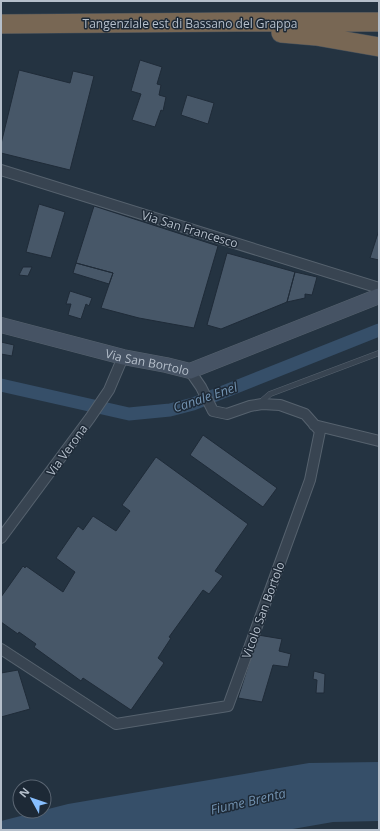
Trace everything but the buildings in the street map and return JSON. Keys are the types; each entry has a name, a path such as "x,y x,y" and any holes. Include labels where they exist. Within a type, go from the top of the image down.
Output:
{"highway":[{"name":"Tangenziale est di Bassano del Grappa","path":"1,12 379,9"},
{"path":"237,22 281,34 316,36 379,47"},
{"name":"Tangenziale est di Bassano del Grappa","path":"1,24 379,22"}],"street":[{"name":"Via San Francesco","path":"1,170 379,288"},
{"name":"Via San Bortolo","path":"1,325 123,357 190,371 379,296"},
{"name":"Via Verona","path":"1,538 109,390 123,357"},
{"path":"190,371 201,387 213,411 227,414 250,406 262,404 280,405 305,414 314,425 379,441"},
{"name":"Vicolo San Bortolo","path":"1,650 116,724 228,706 310,480 320,432 314,425"}],"lane":[{"path":"262,404 263,400 270,394 379,353"}],"water":[{"name":"Fiume Brenta","path":"379,762 379,821 333,822 287,830 1,830 1,821 12,818 52,819 52,808 68,804 309,763"}],"waterway":[{"name":"Canale Enel","path":"1,385 129,414 170,410 193,404 379,330"}]}
